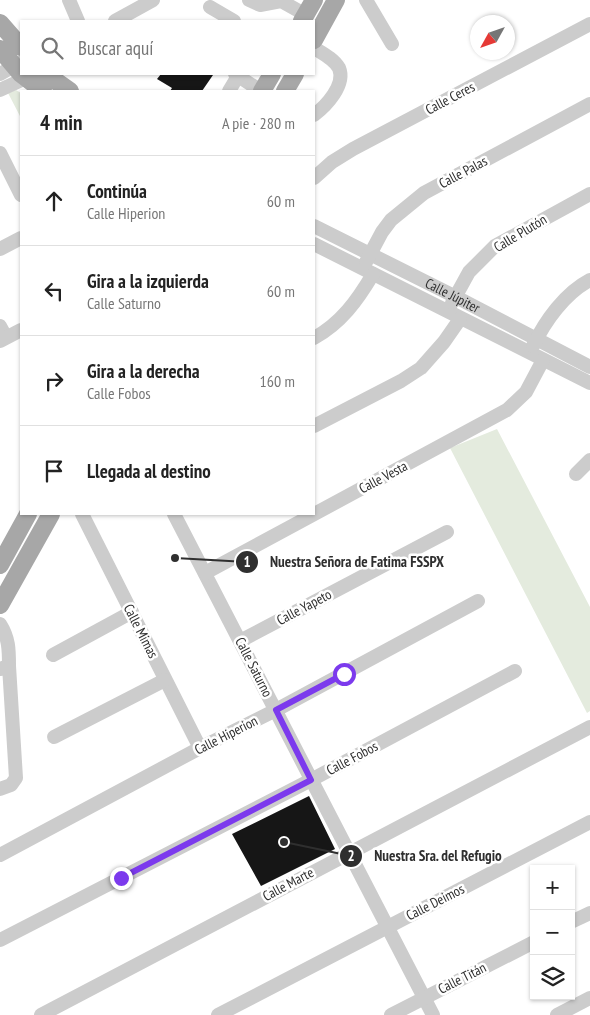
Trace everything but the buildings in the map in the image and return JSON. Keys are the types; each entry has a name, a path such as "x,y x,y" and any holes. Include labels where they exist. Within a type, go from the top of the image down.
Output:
{"main road":[{"path":"315,38 336,0"},
{"path":"0,23 20,46"},
{"path":"0,49 19,71"},
{"path":"24,75 42,90"},
{"path":"47,75 70,90"},
{"path":"69,75 71,90"},
{"path":"262,90 271,75"},
{"path":"286,90 294,75"},
{"path":"0,564 27,515"},
{"path":"0,605 50,515"}],"street":[{"path":"69,0 78,20"},
{"path":"117,20 153,0"},
{"path":"249,0 260,5 281,1 308,12"},
{"path":"366,0 392,44"},
{"path":"210,7 232,20"},
{"name":"Calle Ceres","path":"315,177 332,162 353,149 590,24"},
{"path":"315,49 332,60 339,69 340,82 333,95 315,114"},
{"path":"0,90 19,71"},
{"path":"230,90 237,75 260,90"},
{"name":"Calle Palas","path":"315,337 348,312 367,272 370,254 391,220 424,193 590,104"},
{"path":"0,153 20,193"},
{"name":"Calle Plutón","path":"315,425 401,381 421,368 444,342 453,315 456,296 469,272 495,246 590,194"},
{"name":"Calle Júpiter","path":"315,226 456,296 590,367"},
{"path":"0,248 20,238"},
{"name":"Calle Júpiter","path":"315,245 590,384"},
{"path":"529,353 551,316 568,297 590,280"},
{"path":"2,335 20,330"},
{"name":"Calle Vesta","path":"315,514 507,410 526,392 543,360"},
{"path":"576,474 590,460"},
{"name":"Calle Mimas","path":"83,515 200,748"},
{"name":"Calle Saturno","path":"175,515 433,1015"},
{"name":"Calle Vesta","path":"205,574 314,515"},
{"name":"Calle Yapeto","path":"240,641 447,532"},
{"name":"Calle Hiperion","path":"0,855 478,601"},
{"path":"53,655 132,612"},
{"path":"0,624 5,631 9,643 4,668 16,778 11,785 0,789"},
{"name":"Calle Fobos","path":"0,940 311,780 515,671"},
{"path":"54,738 165,680"},
{"name":"Calle Marte","path":"41,1015 590,727"},
{"name":"Calle Deimos","path":"387,927 590,822"},
{"path":"575,920 590,913"},
{"path":"218,1015 387,927"},
{"name":"Calle Titán","path":"391,1015 530,944"},
{"path":"557,1015 590,998"}],"shaded area":[{"path":"16,90 20,92 20,116 8,93"},
{"path":"497,429 590,607 590,711 587,713 450,448"}],"place":[{"name":"Nuestra Señora de Fatima FSSPX","path":"175,558"},
{"name":"Nuestra Sra. del Refugio","path":"284,842"}],"route":[{"path":"121,878 311,780 276,710 344,674"}]}
